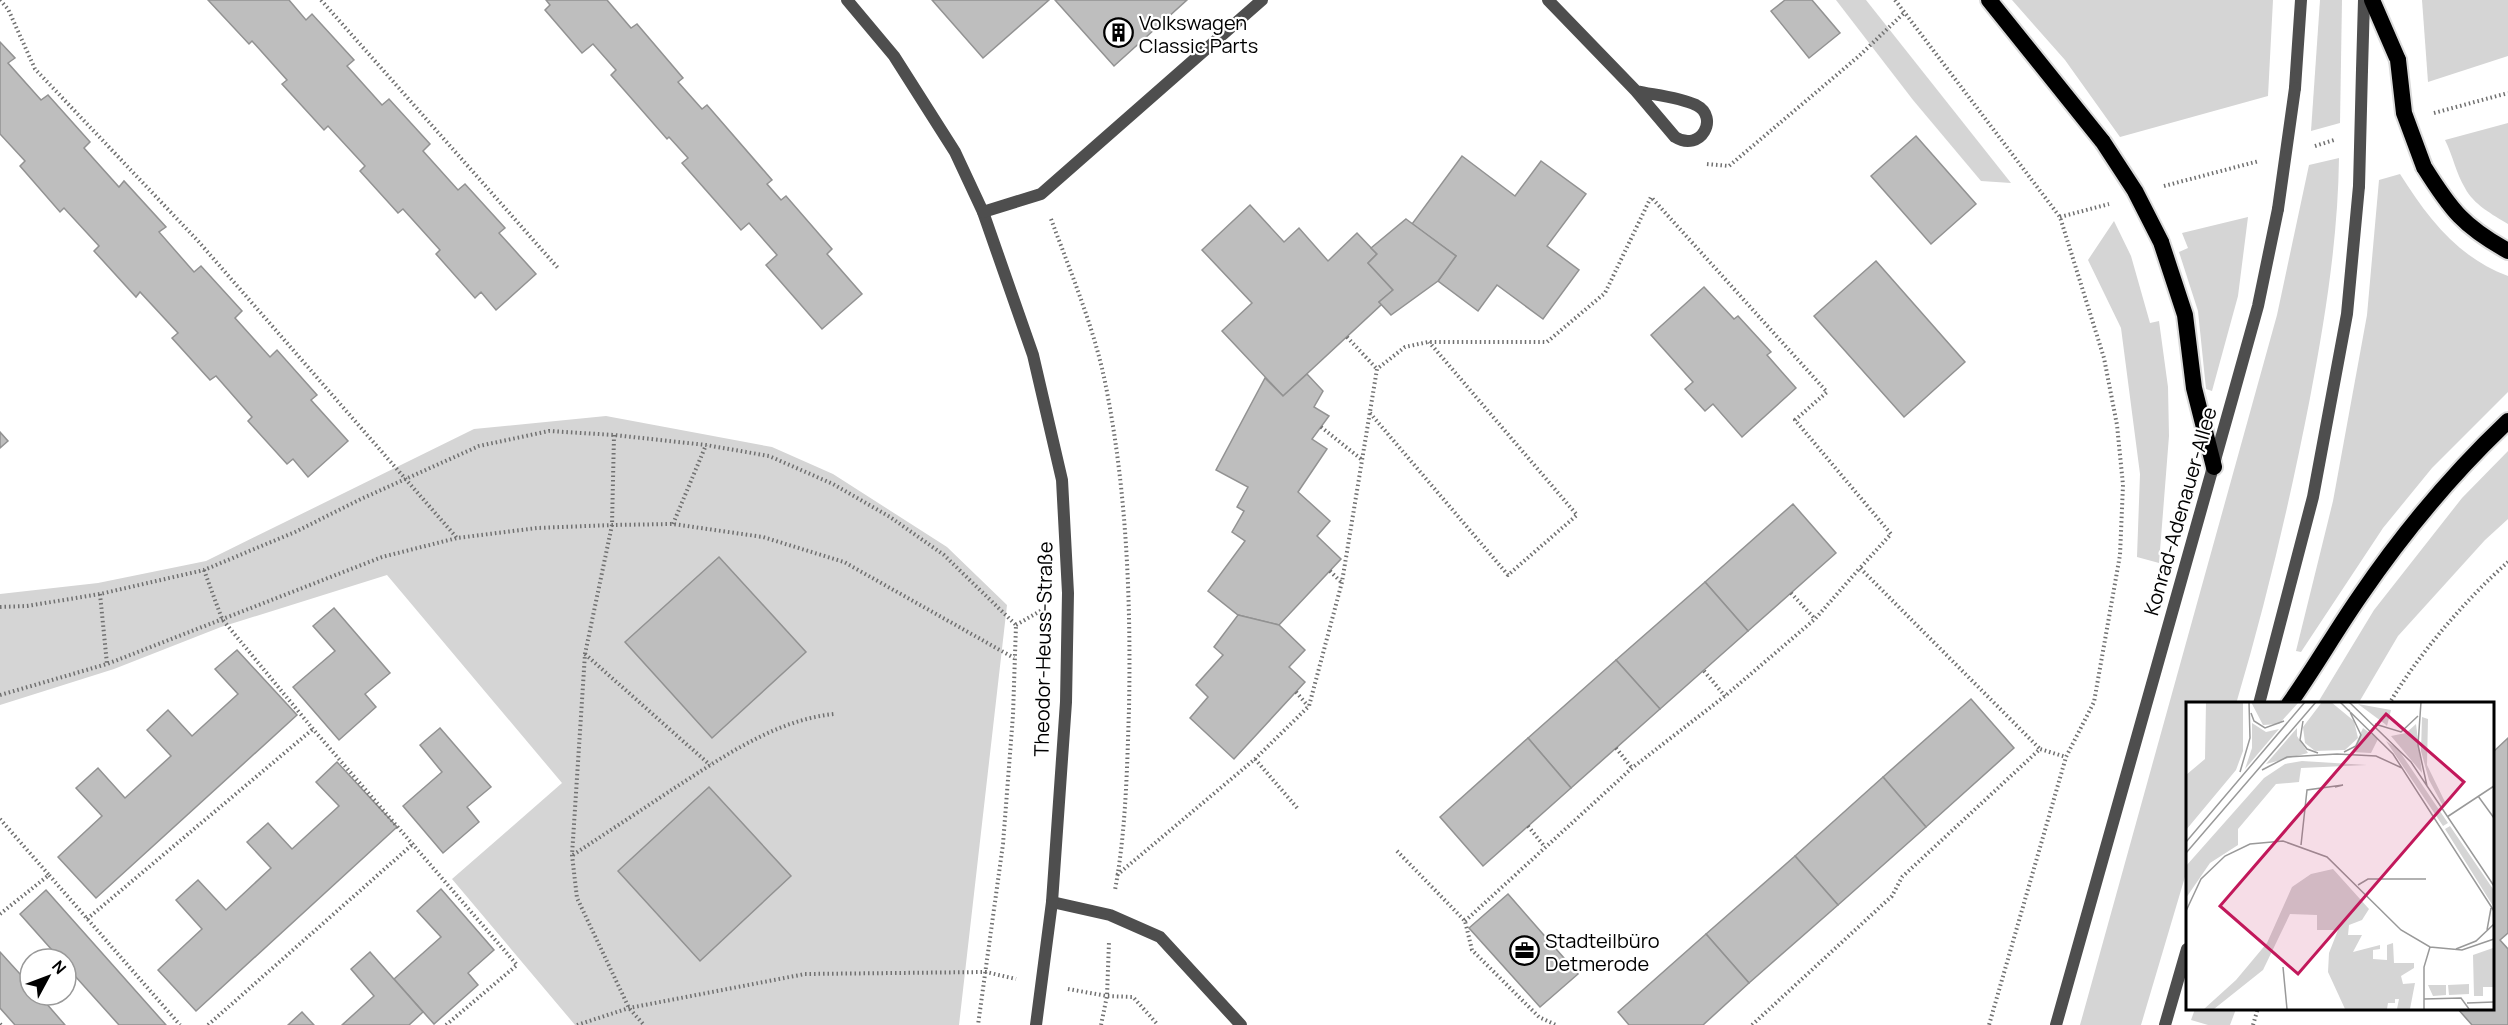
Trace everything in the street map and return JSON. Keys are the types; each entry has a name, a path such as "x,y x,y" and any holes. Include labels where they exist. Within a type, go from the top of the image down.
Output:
{"highway":[{"path":"1989,0 2103,142 2135,191 2161,242 2185,315 2194,388 2214,467"},
{"path":"2372,0 2398,60 2404,113 2424,167 2446,203 2473,230 2508,251"},
{"path":"2290,702 2359,597 2399,543 2447,483 2508,421"}],"street":[{"name":"Theodor-Heuss-Straße","path":"847,0 894,56 955,152 983,212 1033,355 1062,480 1068,593 1066,702 1052,902 1036,1025"},
{"path":"983,212 1041,194 1262,0"},
{"path":"1548,0 1636,91 1675,137 1680,140 1693,141 1704,133 1706,114 1696,105 1636,91"},
{"name":"Konrad-Adenauer-Allee","path":"2056,1025 2258,306 2278,209 2295,88 2301,0"},
{"path":"2260,702 2313,497 2347,314 2359,186 2364,0"},
{"path":"1052,902 1110,915 1160,937 1241,1025"},
{"path":"2165,1025 2186,952"}],"path":[{"path":"0,0 8,9 35,69 198,241 457,538"},
{"path":"321,0 558,268"},
{"path":"1894,0 2060,217 2104,358 2117,425 2123,485 2120,555 2094,702 2066,757 1989,1025"},
{"path":"1697,164 1729,166 1859,56 1904,13"},
{"path":"2434,113 2508,93"},
{"path":"1041,194 1084,306 1107,391 1122,500 1130,626 1127,782 1117,875 1110,915 1107,996 1101,1025"},
{"path":"1117,875 1255,759 1309,706 1342,582 1377,369 1405,346 1428,342 1547,342 1605,292 1651,197 1827,392 1796,420 1891,534 1815,619 1725,696 1632,768 1465,921"},
{"path":"1347,337 1377,369"},
{"path":"1369,413 1508,575 1577,515 1428,342"},
{"path":"1321,427 1361,460"},
{"path":"0,607 27,606 99,594 204,570 295,532 479,446 549,431 706,445 769,456 833,484 890,517 944,555 1016,626 1013,715 1003,844 978,1025"},
{"path":"614,435 612,525 585,654 572,855 577,898 629,1008 644,1025"},
{"path":"673,524 706,445"},
{"path":"0,695 107,664 382,557 457,538 537,528 612,525 673,524 763,537 844,562 1014,658"},
{"path":"2390,702 2404,677 2484,583 2508,562"},
{"path":"1860,568 2040,748 2066,757"},
{"path":"204,570 222,619 313,729 414,843 517,965 446,1025"},
{"path":"1330,571 1342,582"},
{"path":"1791,593 1815,619"},
{"path":"99,594 107,664"},
{"path":"585,654 710,765"},
{"path":"1704,671 1725,696"},
{"path":"1296,692 1309,706"},
{"path":"572,855 710,765 758,738 811,717 834,714"},
{"path":"87,919 313,729"},
{"path":"1616,748 1632,768"},
{"path":"1752,1025 1892,896 1902,877 2040,748"},
{"path":"1255,759 1299,810"},
{"path":"0,819 180,1025"},
{"path":"1528,826 1545,847"},
{"path":"207,1025 414,843"},
{"path":"1397,851 1465,921 1472,950 1539,1017 1556,1025"},
{"path":"0,914 48,875"},
{"path":"577,1025 629,1008 805,974 986,972 1107,996 1133,997 1158,1025"},
{"path":"2253,1025 2257,1010"}],"shaded area":[{"path":"1836,0 1866,0 2011,183 1981,181 1913,100"},
{"path":"2012,0 2273,0 2268,96 2120,137 2065,60"},
{"path":"2320,0 2342,0 2340,123 2311,131"},
{"path":"2422,0 2508,0 2508,56 2428,82"},
{"path":"2508,123 2508,224 2484,209 2469,194 2459,176 2445,140"},
{"path":"2339,158 2333,249 2326,309 2310,398 2286,513 2257,628 2237,702 2186,702 2186,873 2141,1025 2080,1025 2277,315 2309,165"},
{"path":"2400,174 2433,221 2445,234 2474,258 2508,276 2508,392 2432,468 2383,528 2301,652 2296,651 2333,501 2367,315 2379,180"},
{"path":"2248,217 2238,296 2212,391 2206,389 2198,311 2179,252 2188,248 2182,233"},
{"path":"2114,221 2131,256 2150,323 2159,321 2168,387 2169,436 2159,563 2137,557 2140,474 2121,328 2088,260"},
{"path":"606,416 772,447 833,474 947,547 1007,605 959,1025 575,1025 452,879 562,783 387,575 221,627 114,669 0,705 0,594 98,583 206,561 474,429"},
{"path":"2508,451 2508,519 2485,540 2398,636 2359,702 2318,702 2374,610 2462,498"},
{"path":"2194,1010 2236,1010 2230,1025 2208,1025 2191,1020"}],"building":[{"path":"208,0 289,0 306,20 312,14 354,60 347,66 382,105 389,99 430,144 423,151 458,190 465,184 505,228 499,233 536,274 496,310 481,292 475,298 436,254 440,250 403,209 398,213 360,171 365,166 328,126 324,130 282,84 287,80 252,41 249,44"},
{"path":"546,0 607,0 631,28 637,24 683,78 678,82 702,109 707,105 772,180 767,184 781,200 786,196 832,249 827,254 862,294 822,329 766,265 777,255 749,223 741,230 682,163 688,158 669,137 667,139 611,75 616,70 593,44 582,53 545,10 550,5"},
{"path":"932,0 1049,0 983,58"},
{"name":"Volkswagen Classic Parts","path":"1055,0 1187,0 1114,66"},
{"path":"1785,0 1812,0 1840,33 1809,58 1771,11"},
{"path":"0,42 15,58 8,63 41,100 48,95 90,142 84,148 119,187 124,181 166,227 159,232 194,272 201,266 242,311 235,318 270,357 277,350 317,395 311,400 348,441 308,477 293,459 287,464 248,421 252,417 216,376 210,380 172,338 178,333 140,292 136,297 94,251 99,246 64,208 60,212 20,166 25,161 0,134"},
{"path":"1916,136 1976,204 1931,244 1871,176"},
{"path":"1462,156 1515,196 1541,161 1586,194 1547,246 1579,270 1543,319 1497,285 1478,311 1438,281 1456,256 1412,224"},
{"path":"1250,205 1284,242 1299,228 1328,261 1357,233 1377,254 1368,263 1393,290 1379,302 1382,304 1283,396 1222,331 1252,303 1202,250"},
{"path":"1406,219 1456,256 1438,281 1391,315 1379,302 1393,290 1368,263 1377,254 1371,248"},
{"path":"1876,261 1965,362 1904,417 1814,316"},
{"path":"1704,287 1734,319 1738,316 1771,352 1767,355 1796,388 1742,437 1713,404 1705,411 1685,389 1693,382 1651,335"},
{"path":"1307,374 1323,391 1314,407 1329,416 1312,439 1327,449 1298,492 1330,521 1317,536 1341,559 1279,625 1238,615 1208,591 1245,541 1232,532 1244,511 1237,507 1248,487 1216,470 1265,378 1283,396"},
{"path":"0,432 8,441 0,448"},
{"path":"1793,504 1836,553 1748,631 1705,582"},
{"path":"719,557 806,652 712,738 625,642"},
{"path":"1705,582 1748,631 1660,709 1616,660"},
{"path":"334,608 390,673 365,694 376,707 339,740 293,687 335,651 313,626"},
{"path":"1238,615 1279,625 1305,650 1289,667 1305,682 1234,759 1190,718 1208,697 1196,685 1223,655 1214,647"},
{"path":"237,650 297,715 96,898 58,857 102,816 76,788 98,768 125,798 171,756 147,730 168,710 192,736 238,694 215,669"},
{"path":"1616,660 1660,709 1571,788 1528,738"},
{"path":"1971,699 2014,748 1926,827 1883,777"},
{"path":"440,728 491,787 467,807 479,822 443,853 403,806 442,772 420,745"},
{"path":"1528,738 1571,788 1483,866 1440,817"},
{"path":"2508,738 2508,933 2500,940 2508,949 2508,1025 2472,1025 2459,1010 2493,1010 2493,752"},
{"path":"337,762 397,827 196,1011 158,970 202,929 176,900 198,880 226,910 271,868 247,842 268,823 292,849 339,806 316,782"},
{"path":"1883,777 1926,827 1838,905 1795,856"},
{"path":"709,787 791,876 700,961 618,871"},
{"path":"1795,856 1838,905 1749,983 1706,934"},
{"path":"441,889 494,950 468,973 478,985 434,1024 394,979 441,937 417,911"},
{"path":"46,890 166,1025 119,1025 78,979 78,947 49,947 20,914"},
{"name":"Stadteilbüro Detmerode","path":"1508,894 1578,974 1540,1007 1469,928"},
{"path":"1706,934 1749,983 1703,1025 1629,1025 1618,1012"},
{"path":"0,952 18,972 18,1007 49,1007 65,1025 15,1025 0,1008"},
{"path":"370,952 423,1012 409,1025 342,1025 374,996 351,969"},
{"path":"302,1012 314,1025 288,1025"}],"place":[{"name":"Volkswagen Classic Parts","path":"1118,33"},
{"name":"Stadteilbüro Detmerode","path":"1524,951"}]}
